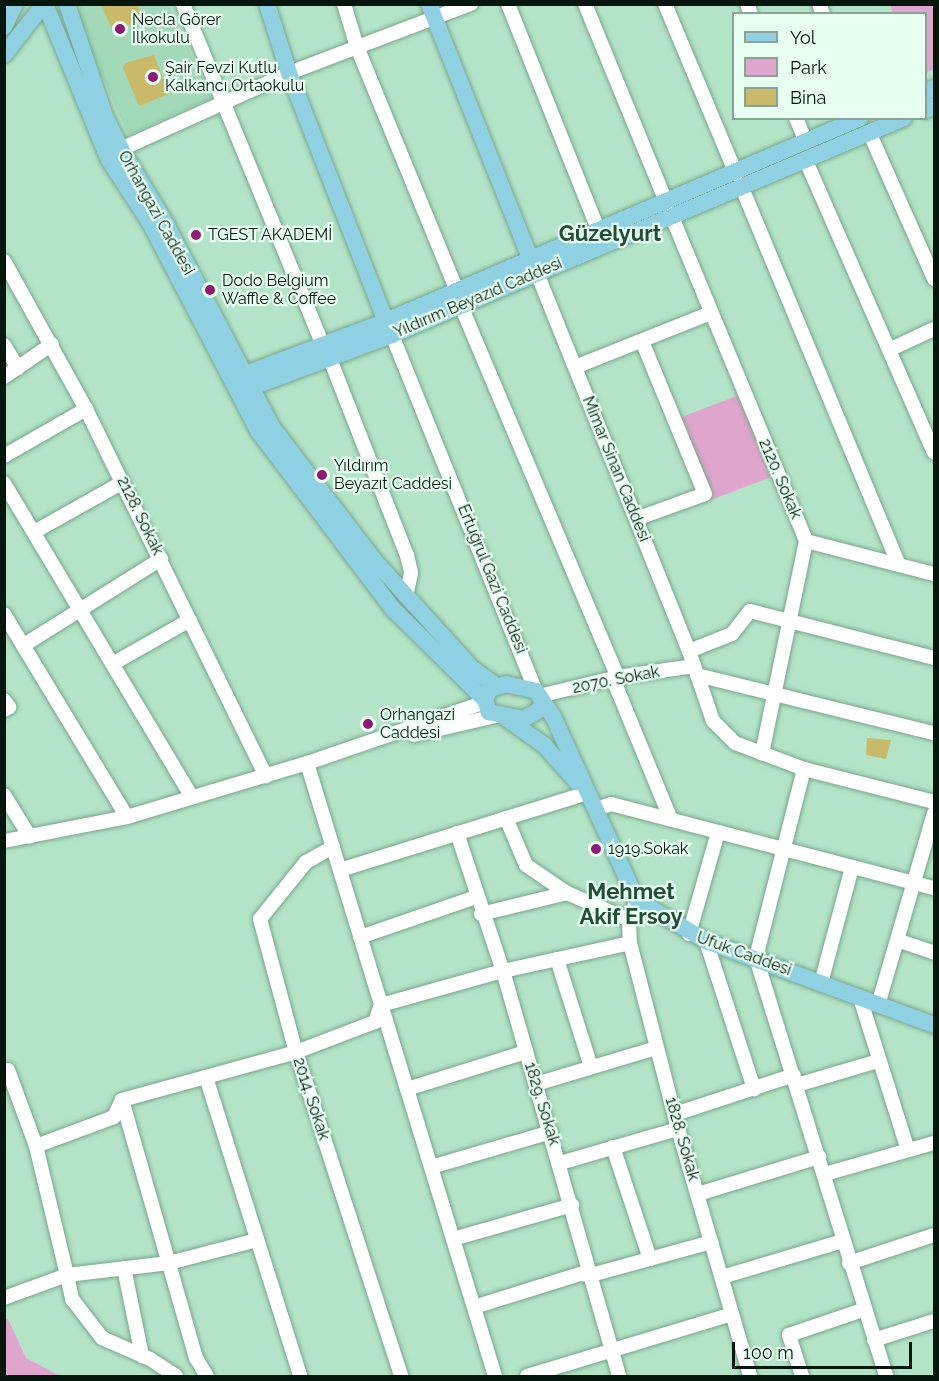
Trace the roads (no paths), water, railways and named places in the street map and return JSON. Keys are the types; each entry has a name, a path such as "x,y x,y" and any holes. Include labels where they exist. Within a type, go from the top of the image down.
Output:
{"main road":[{"path":"4,27 15,4"},
{"path":"4,55 44,4"},
{"path":"44,4 95,131 150,223 289,475 393,609 485,701"},
{"name":"Orhangazi Caddesi","path":"67,4 105,116 121,148 166,224 240,384 297,463 406,596 473,669 496,686"},
{"name":"Ertuğrul Gazi Caddesi","path":"267,4 290,73 389,328"},
{"name":"Mimar Sinan Caddesi","path":"431,12 533,268"},
{"name":"Yıldırım Beyazıd Caddesi","path":"240,384 389,328 670,211 739,181 806,142 865,123 888,120"},
{"name":"Yıldırım Beyazıd Caddesi","path":"739,181 806,161 865,123"},
{"name":"Yıldırım Beyazıd Caddesi","path":"533,268 599,232 670,211"},
{"path":"587,793 544,745 501,716 486,709 487,692 496,686 518,684 539,696 553,716 637,900"},
{"path":"501,716 533,716 541,709 539,696"},
{"name":"Ufuk Caddesi","path":"637,900 688,933 706,941 934,1025"}],"street":[{"path":"183,4 327,352 407,555 411,573 406,596"},
{"path":"344,4 357,47 671,820"},
{"path":"121,148 290,73 357,47 431,12 471,4"},
{"path":"508,4 599,232"},
{"name":"2120. Sokak","path":"585,4 806,541"},
{"path":"665,4 899,565"},
{"path":"797,120 806,142"},
{"path":"865,123 934,279"},
{"path":"806,161 891,349 934,452"},
{"name":"2128. Sokak","path":"4,261 86,408 266,776"},
{"name":"Mimar Sinan Caddesi","path":"533,268 689,651 713,721 735,743 804,769 934,802"},
{"path":"575,367 711,313"},
{"name":"Ertuğrul Gazi Caddesi","path":"389,328 539,696"},
{"path":"891,349 934,329"},
{"path":"636,519 705,494 642,341"},
{"path":"4,376 52,344"},
{"path":"4,345 18,368"},
{"path":"4,456 86,408"},
{"path":"34,532 123,482"},
{"path":"4,483 114,663 192,797"},
{"path":"762,753 806,541 934,574"},
{"path":"24,645 161,559"},
{"path":"689,651 732,634 750,611 934,658"},
{"path":"4,614 127,817"},
{"path":"114,663 190,620"},
{"path":"695,670 712,679 934,734"},
{"name":"2070. Sokak","path":"539,696 615,678 695,670"},
{"path":"4,700 9,708 4,710"},
{"path":"4,841 127,817 307,763 485,701"},
{"path":"307,763 501,716"},
{"path":"307,763 495,1377"},
{"path":"804,769 786,850 756,958 825,1174 863,1310 886,1377"},
{"path":"340,870 587,793"},
{"path":"6,802 30,837"},
{"path":"596,809 611,804 934,888"},
{"path":"878,1005 934,813"},
{"path":"506,818 526,865 567,893 629,920"},
{"path":"688,933 718,832"},
{"name":"1829. Sokak","path":"457,833 476,897 503,971 620,1377"},
{"name":"2014. Sokak","path":"333,847 306,862 260,919 296,1052 400,1377"},
{"path":"821,983 852,867"},
{"path":"482,914 567,893"},
{"path":"360,936 476,897"},
{"name":"1828. Sokak","path":"637,900 629,920 630,943 678,1129 750,1377"},
{"path":"897,940 934,953"},
{"path":"706,941 754,1089"},
{"path":"381,1005 503,971 630,943"},
{"path":"556,959 591,1068"},
{"path":"860,998 878,1061 908,1150"},
{"path":"36,1146 114,1117 122,1100 296,1052 375,1022 381,1005"},
{"path":"536,1084 656,1048"},
{"path":"407,1089 526,1052"},
{"path":"675,1114 754,1089 878,1061"},
{"path":"6,1070 36,1146 72,1299 102,1338 142,1356 176,1377"},
{"path":"206,1077 300,1377"},
{"path":"122,1100 196,1358 207,1377"},
{"path":"560,1163 678,1129"},
{"path":"431,1167 551,1132"},
{"path":"825,1174 934,1143"},
{"path":"613,1147 650,1259"},
{"path":"698,1194 819,1156"},
{"path":"453,1239 572,1205"},
{"path":"849,1263 934,1235"},
{"path":"4,1298 67,1275 169,1263 257,1240"},
{"path":"722,1277 843,1241"},
{"path":"474,1307 580,1274 591,1275 712,1242"},
{"path":"124,1268 142,1356"},
{"path":"802,1377 789,1335 863,1310"},
{"path":"527,1377 732,1314"},
{"path":"874,1340 934,1321"}],"place":[{"name":"Necla Görer İlkokulu","path":"120,29"},
{"name":"Şair Fevzi Kutlu Kalkancı Ortaokulu","path":"153,77"},
{"name":"TGEST AKADEMİ","path":"196,235"},
{"name":"Dodo Belgium Waffle & Coffee","path":"210,290"},
{"name":"Yıldırım Beyazıt Caddesi","path":"322,475"},
{"name":"Orhangazi Caddesi","path":"368,724"},
{"name":"1919.Sokak","path":"596,849"}],"district":[{"name":"Güzelyurt","path":"610,234"},
{"name":"Mehmet Akif Ersoy","path":"631,904"}]}
